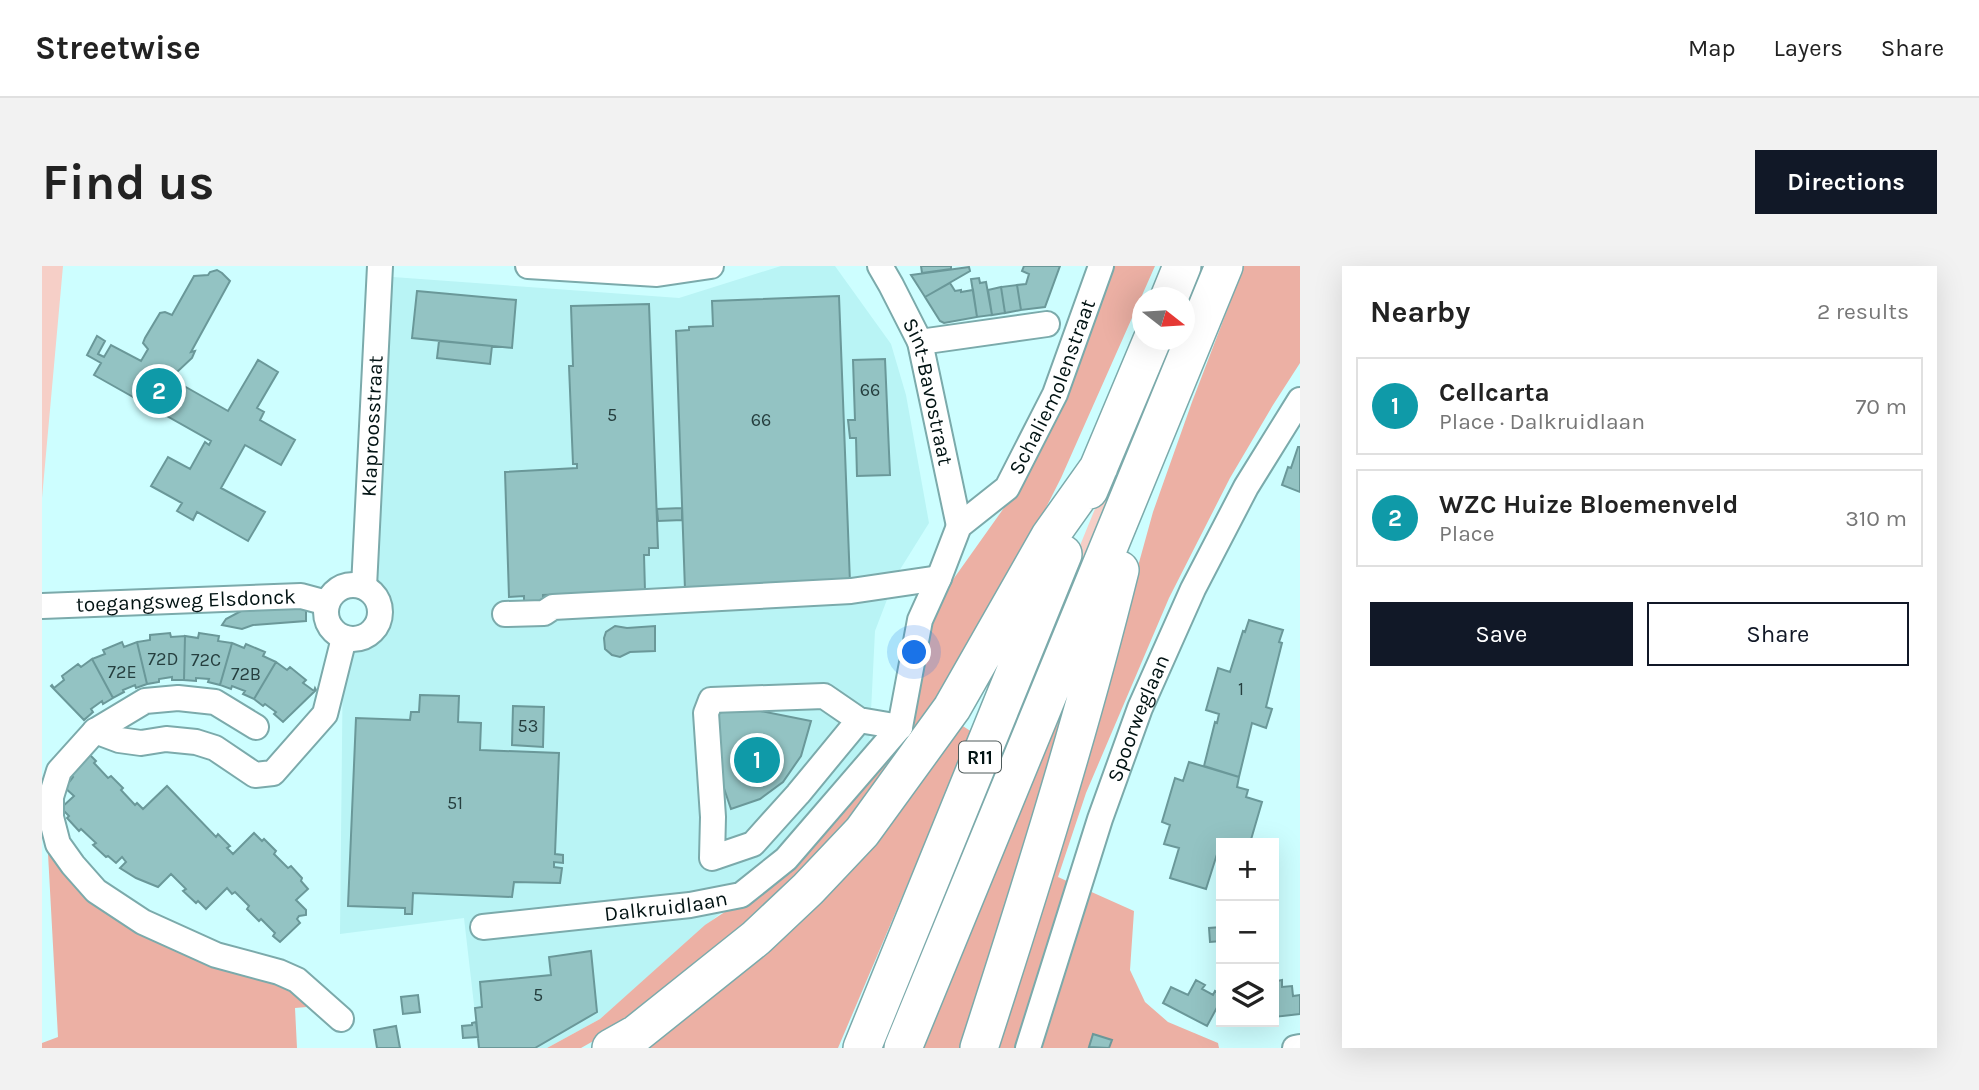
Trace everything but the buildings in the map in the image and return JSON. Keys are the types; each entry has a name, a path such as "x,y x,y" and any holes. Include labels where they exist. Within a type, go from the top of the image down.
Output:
{"highway":[{"path":"1173,287 1182,266"},
{"name":"R11","path":"903,1048 1224,266"},
{"name":"R11","path":"862,1048 1148,350"},
{"path":"611,1048 636,1034 756,938 808,889 862,832 952,708 1050,536 1099,467"},
{"path":"979,1048 1036,870 1109,613 1126,543 1135,483"}],"street":[{"name":"Klaproosstraat","path":"364,587 380,266"},
{"path":"528,266 657,274 711,266"},
{"name":"Sint-Bavostraat","path":"880,266 919,342 959,526"},
{"name":"Schaliemolenstraat","path":"959,526 1007,488 1055,394 1101,266"},
{"name":"Schaliemolenstraat","path":"919,342 1047,324"},
{"name":"Spoorweglaan","path":"1028,1048 1100,819 1140,708 1193,589 1246,487 1298,407"},
{"path":"859,720 753,844 712,858 713,817 706,713 711,700 824,695 859,720 900,727 920,620 959,526"},
{"path":"505,614 544,613 553,607 851,591 939,578"},
{"path":"353,584 364,587 374,594 380,606 380,619 375,630 365,638 352,640 340,637 330,628 326,616 327,603 332,593 342,587 353,584"},
{"name":"toegangsweg Elsdonck","path":"42,606 301,596 327,603"},
{"path":"95,731 119,740 141,743 166,739 196,742 215,748 255,775 273,773 325,714 344,638"},
{"path":"256,727 215,702 178,698 145,701 95,731 59,771 51,797 51,817 58,844 96,891 143,922 216,955 297,979 341,1019"},
{"name":"Dalkruidlaan","path":"483,927 690,905 741,895 786,859 900,727"},
{"path":"1295,1048 1300,1047"}],"shaded area":[{"path":"42,266 63,266 42,498"},
{"path":"781,266 835,266 891,344 906,395 929,523 896,576 875,631 869,751 741,895 600,1019 547,1048 479,1048 464,918 340,934 343,650 352,640 364,638 375,630 380,619 380,606 375,594 364,587 379,276 679,298"},
{"path":"1111,266 1155,266 1146,287 1132,287 1132,318 1061,478 1005,589 947,688 854,815 739,937 604,1035 581,1048 547,1048 600,1019 705,925 752,894 885,755 936,610 952,581 1006,505 1041,442"},
{"path":"1244,266 1300,266 1300,363 1230,478 1169,598 1086,793 1058,877 1134,911 1130,970 1145,1002 1168,1022 1218,1043 1219,1048 995,1048 1096,718 1153,512"},
{"path":"1160,350 1168,350 1116,473 1104,511 890,1048 878,1048"},
{"path":"1088,640 966,1048 923,1048"},
{"path":"955,721 972,732 838,1048 632,1048"},
{"path":"46,817 93,895 277,977 318,1006 295,1008 297,1048 42,1048 42,1043 58,1037"}],"place":[{"name":"WZC Huize Bloemenveld","path":"159,391"},
{"name":"Cellcarta","path":"757,760"}]}
